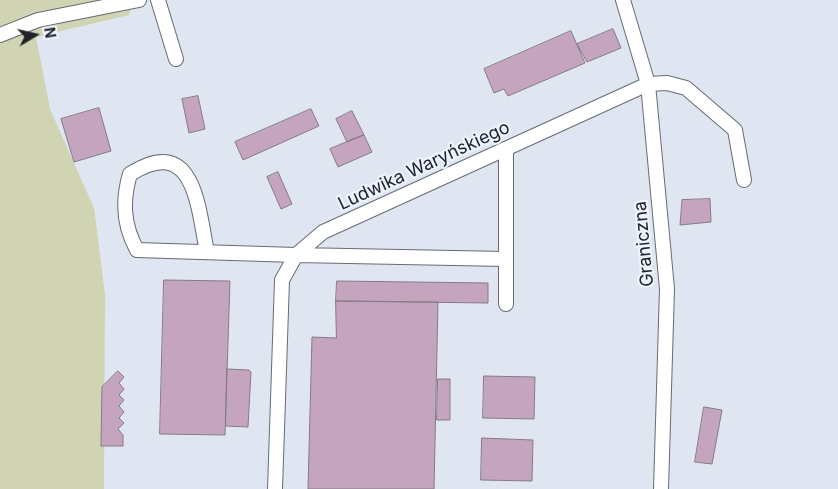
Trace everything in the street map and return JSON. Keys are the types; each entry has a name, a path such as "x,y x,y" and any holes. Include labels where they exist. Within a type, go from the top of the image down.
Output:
{"street":[{"path":"0,35 38,20 138,0"},
{"path":"158,0 176,59"},
{"name":"Graniczna","path":"623,0 648,84 667,289 662,489"},
{"name":"Ludwika Waryńskiego","path":"275,489 282,280 296,255 323,232 648,84 667,83 686,88 735,130 744,180"},
{"path":"506,149 506,304"},
{"path":"206,252 197,198 191,181 180,168 167,162 158,162 143,166 130,174 126,190 125,219 129,236 137,250 296,255 506,259"}],"green space":[{"path":"0,0 134,0 129,15 36,37 50,109 94,208 105,294 104,489 0,489"}],"building":[{"path":"613,29 621,48 587,62 577,44"},
{"path":"571,31 585,63 508,96 504,89 494,93 484,69"},
{"path":"198,96 205,129 189,133 182,99"},
{"path":"99,108 111,151 74,162 61,119"},
{"path":"311,109 319,126 243,160 235,142"},
{"path":"352,111 364,135 347,142 336,119"},
{"path":"364,135 372,152 338,167 330,149"},
{"path":"278,172 292,204 281,209 267,177"},
{"path":"710,199 711,222 680,225 682,200"},
{"path":"164,280 230,281 225,435 160,434"},
{"path":"337,281 488,283 488,303 336,301"},
{"path":"336,301 438,302 434,489 308,489 312,337 336,338"},
{"path":"227,369 249,370 251,372 248,427 226,426"},
{"path":"118,371 124,377 119,383 124,389 119,395 124,400 119,406 124,412 119,418 124,423 118,429 123,435 123,446 101,446 102,387"},
{"path":"484,376 535,377 534,419 483,418"},
{"path":"438,379 450,379 450,420 437,420"},
{"path":"704,407 722,410 712,464 695,462"},
{"path":"482,438 533,440 532,481 481,480"}]}
